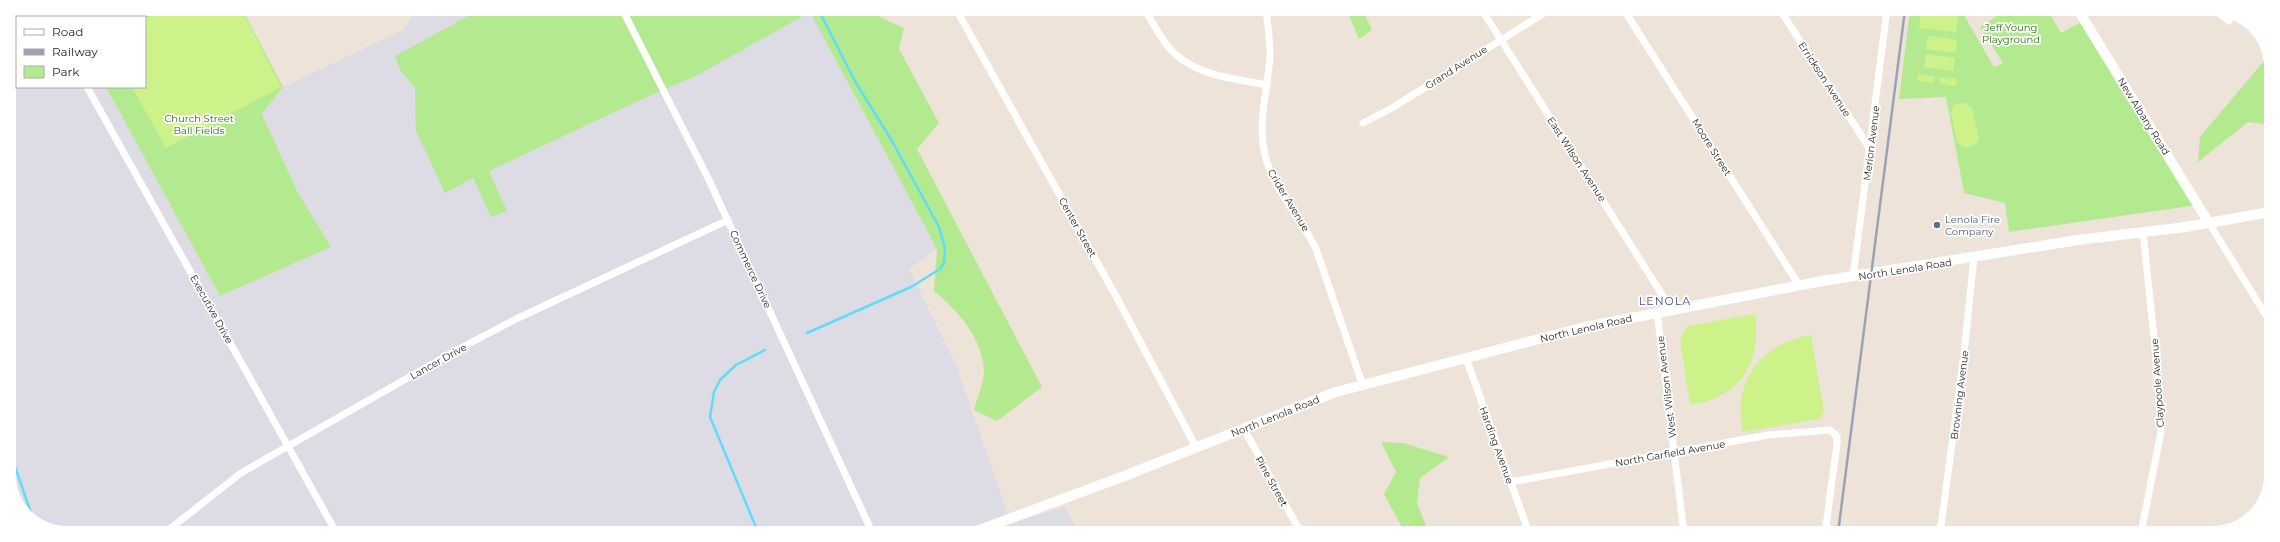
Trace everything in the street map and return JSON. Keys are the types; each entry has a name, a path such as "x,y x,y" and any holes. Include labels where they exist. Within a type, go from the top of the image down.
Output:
{"main road":[{"name":"New Albany Road","path":"2082,16 2209,223"},
{"name":"North Lenola Road","path":"990,526 1111,481 1306,403 1362,383 1585,327 1799,285 2072,241 2209,223 2264,213"}],"street":[{"name":"Commerce Drive","path":"626,16 679,117 869,526"},
{"name":"Center Street","path":"959,16 1058,191 1196,447"},
{"path":"1149,16 1166,42 1183,61 1206,71 1267,85"},
{"name":"Crider Avenue","path":"1267,16 1270,44 1261,134 1267,161 1279,188 1310,236 1316,249 1362,383"},
{"name":"East Wilson Avenue","path":"1486,16 1616,220 1663,296 1668,310"},
{"name":"Grand Avenue","path":"1363,123 1392,108 1539,16"},
{"name":"Moore Street","path":"1628,16 1799,285"},
{"name":"Errickson Avenue","path":"1784,16 1870,149"},
{"name":"Merion Avenue","path":"1853,277 1886,16"},
{"path":"2224,17 2229,21"},
{"name":"Executive Drive","path":"88,88 333,526"},
{"name":"Lancer Drive","path":"174,526 231,480 288,446 495,330 728,220"},
{"path":"2209,223 2264,312"},
{"name":"Claypoole Avenue","path":"2141,526 2161,432 2156,357 2143,232"},
{"name":"Browning Avenue","path":"1941,526 1963,362 1974,258"},
{"name":"West Wilson Avenue","path":"1657,312 1683,526"},
{"name":"Harding Avenue","path":"1466,358 1527,526"},
{"name":"Pine Street","path":"1244,428 1298,526"},
{"name":"North Garfield Avenue","path":"1511,482 1768,435 1830,430 1837,436 1838,444 1826,526"}],"shaded area":[{"path":"813,16 937,249 909,269 956,365 1011,523 1065,507 1075,526 67,526 47,522 33,513 20,495 16,478 16,88 107,88 220,296 331,247 296,189 262,114 283,87 403,30 412,17"}],"green space":[{"name":"Church Street Ball Fields","path":"146,16 246,16 283,87 262,114 296,189 331,247 220,296 107,88 146,88"},
{"path":"151,16 245,16 281,87 166,148 133,88 146,88 146,18"},
{"path":"468,16 803,16 696,76 638,101 489,171 507,211 491,217 473,178 445,193 416,131 415,88 400,70 395,56"},
{"path":"812,16 877,16 904,28 899,49 939,123 917,149 1042,387 997,421 974,410 984,376 983,359 979,347 974,336 960,316 934,291 937,249"},
{"path":"1349,16 1366,16 1372,30 1359,39"},
{"name":"Jeff Young Playground","path":"1909,16 1964,16 1994,67 2003,63 1980,27 1997,16 2051,16 2061,33 2083,21 2197,205 2009,232 2005,203 1964,193 1946,97 1899,99"},
{"path":"1920,16 1958,16 1956,32 1919,28"},
{"path":"1928,36 1957,40 1955,53 1926,49"},
{"path":"1926,54 1955,58 1953,71 1924,67"},
{"path":"2263,61 2264,124 2248,122 2198,162 2200,137"},
{"path":"1918,74 1935,76 1934,83 1918,81"},
{"path":"1940,77 1957,79 1956,86 1939,84"},
{"path":"1964,102 1972,108 1979,139 1976,144 1965,148 1957,142 1951,113 1954,105"},
{"path":"1755,314 1755,347 1751,362 1744,375 1734,386 1722,395 1707,401 1690,405 1680,340 1687,326"},
{"path":"1811,335 1824,412 1819,419 1743,432 1740,414 1742,396 1746,381 1754,367 1778,346 1794,339"},
{"path":"1381,442 1403,443 1449,457 1420,478 1417,503 1426,526 1401,526 1384,494 1396,472"}],"waterway":[{"path":"807,333 911,287 940,269 944,263 945,248 939,227 892,141 856,83 822,16"},
{"path":"755,526 710,417 714,392 720,380 736,365 765,350"},
{"path":"16,469 30,510"}],"railway":[{"path":"1839,526 1904,16"}],"place":[{"name":"Lenola Fire Company","path":"1937,225"}],"district":[{"name":"LENOLA","path":"1665,301"}]}
